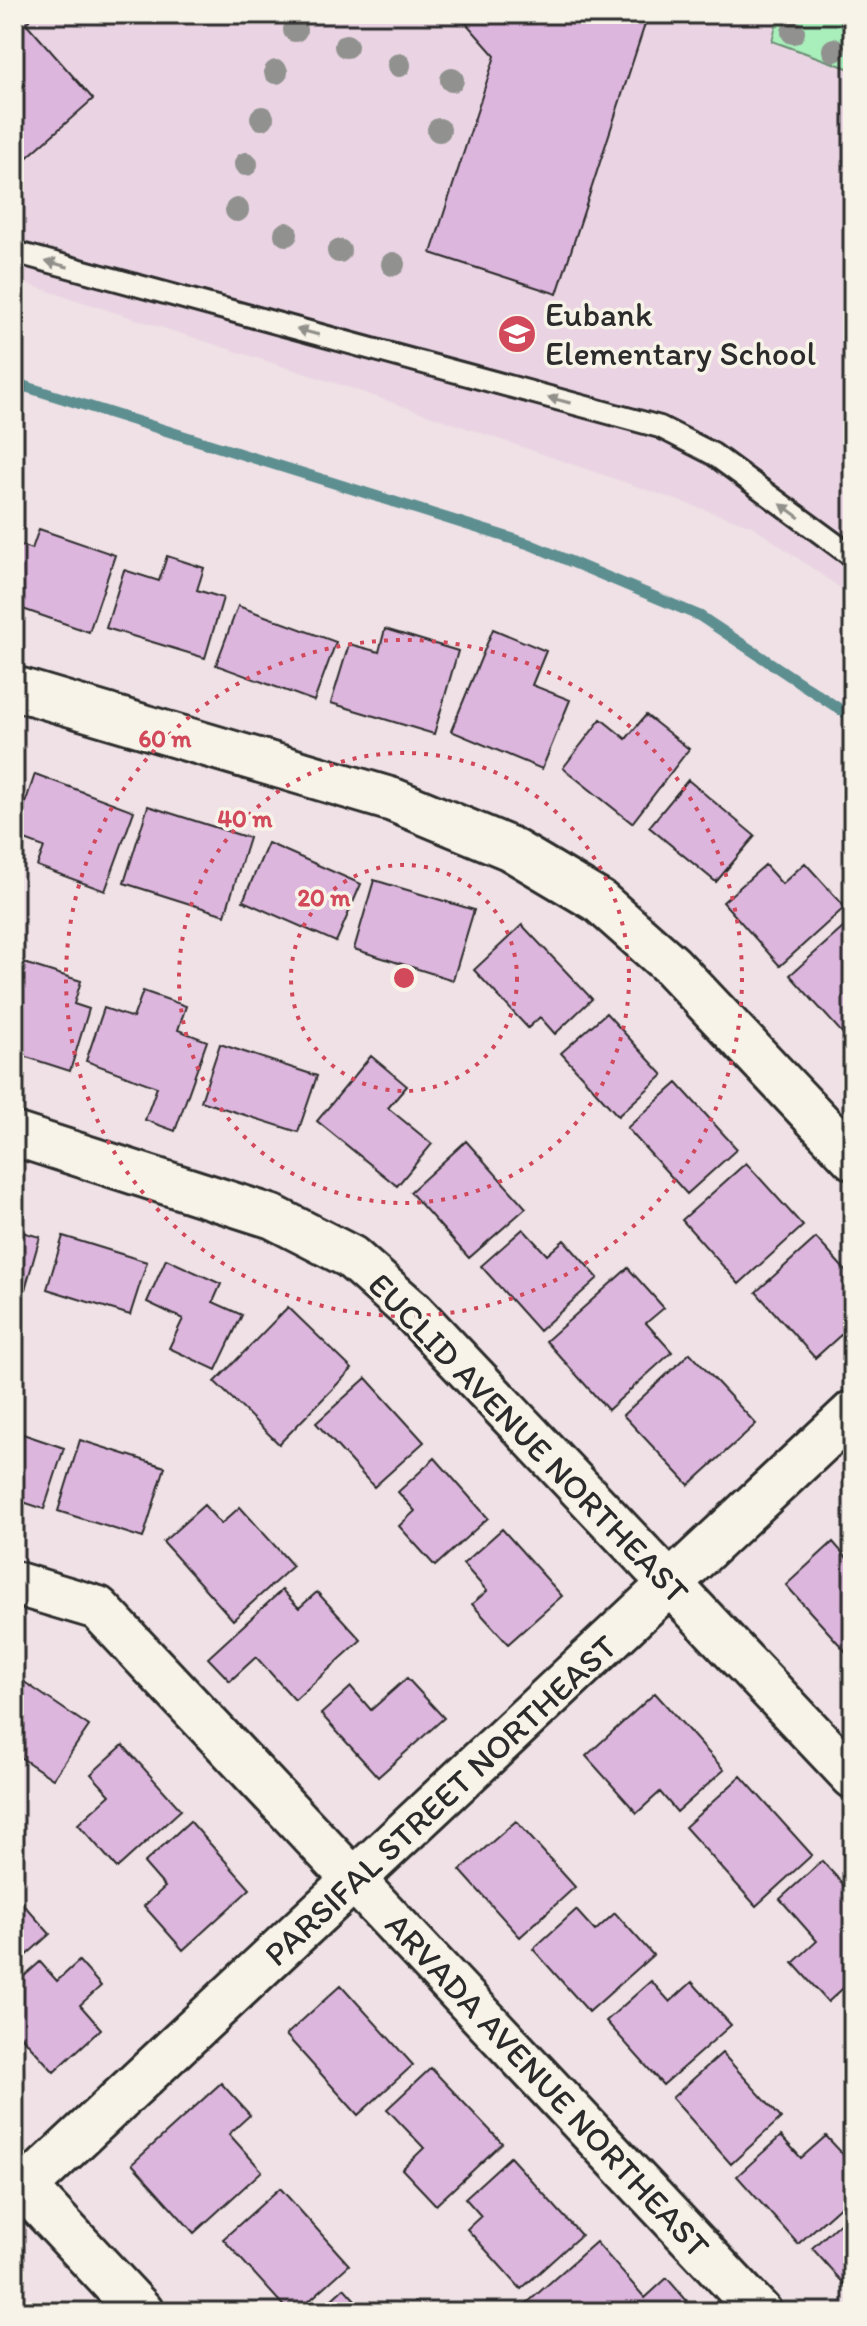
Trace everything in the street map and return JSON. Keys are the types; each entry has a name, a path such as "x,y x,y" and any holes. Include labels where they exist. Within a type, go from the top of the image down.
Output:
{"street":[{"path":"14,688 393,800 509,848 600,902 671,965 853,1158"},
{"name":"EUCLID AVENUE NORTHEAST","path":"14,1134 273,1217 351,1257 413,1312 853,1777"},
{"name":"PARSIFAL STREET NORTHEAST","path":"20,2182 356,1879 853,1412"},
{"name":"ARVADA AVENUE NORTHEAST","path":"14,1583 98,1608 760,2312"},
{"path":"20,2182 141,2312"}],"lane":[{"path":"14,252 660,427 713,454 853,557"}],"shaded area":[{"name":"Eubank Elementary School","path":"14,14 853,14 853,597 752,526 347,387 14,280"}],"green space":[{"path":"779,14 853,14 853,70 772,41"}],"building":[{"path":"14,14 36,14 26,23 93,99 14,169"},
{"path":"458,14 643,14 647,18 557,294 431,253 495,56"},
{"path":"39,529 115,555 89,632 14,606 14,543 32,549"},
{"path":"167,556 204,568 197,590 223,598 205,658 106,628 124,570 159,581"},
{"path":"238,606 336,642 314,701 216,665"},
{"path":"385,629 458,651 434,734 331,703 349,644 379,652"},
{"path":"493,629 546,651 532,685 570,700 542,769 451,731"},
{"path":"646,715 689,749 632,823 563,768 601,719 626,739"},
{"path":"35,774 134,811 105,891 37,866 44,847 14,836"},
{"path":"688,780 755,836 716,882 649,827"},
{"path":"148,806 249,838 225,915 124,883"},
{"path":"268,843 361,884 336,942 243,901"},
{"path":"805,863 845,907 780,966 723,902 765,865 782,884"},
{"path":"374,880 474,910 453,980 354,949"},
{"path":"853,919 853,1045 790,975"},
{"path":"522,925 592,999 555,1034 540,1017 528,1028 474,970"},
{"path":"14,960 81,981 74,1004 89,1009 70,1071 14,1053"},
{"path":"143,991 186,1006 178,1030 207,1041 175,1131 145,1120 157,1087 86,1061 104,1008 133,1018"},
{"path":"606,1013 663,1075 618,1116 561,1053"},
{"path":"220,1044 317,1076 298,1132 201,1101"},
{"path":"371,1056 407,1086 388,1108 432,1144 397,1186 317,1121"},
{"path":"677,1083 737,1149 687,1194 627,1128"},
{"path":"466,1141 526,1208 469,1258 410,1192"},
{"path":"746,1163 803,1226 739,1284 682,1220"},
{"path":"523,1229 547,1255 564,1240 598,1278 539,1331 481,1266"},
{"path":"14,1230 40,1237 16,1321 14,1321"},
{"path":"63,1236 147,1262 130,1315 47,1289"},
{"path":"816,1238 853,1279 853,1324 815,1358 756,1292"},
{"path":"166,1259 221,1284 213,1302 242,1315 216,1370 169,1348 183,1319 147,1302"},
{"path":"628,1268 664,1308 646,1323 672,1352 608,1410 546,1341"},
{"path":"288,1307 352,1369 279,1444 215,1382"},
{"path":"690,1353 756,1424 689,1485 623,1415"},
{"path":"366,1378 424,1442 374,1487 316,1423"},
{"path":"14,1431 64,1448 44,1509 14,1499"},
{"path":"80,1440 165,1467 143,1538 58,1511"},
{"path":"435,1458 488,1518 435,1566 399,1526 415,1511 398,1492"},
{"path":"204,1505 221,1524 240,1507 293,1566 233,1620 163,1542"},
{"path":"502,1529 562,1596 508,1644 472,1604 487,1591 463,1564"},
{"path":"833,1542 853,1565 853,1648 847,1653 786,1585"},
{"path":"282,1590 299,1608 317,1592 361,1640 295,1700 256,1657 230,1681 208,1658"},
{"path":"14,1675 89,1726 53,1779 14,1753"},
{"path":"407,1678 444,1718 378,1777 321,1714 351,1687 371,1710"},
{"path":"655,1693 724,1770 677,1812 660,1792 637,1813 586,1756"},
{"path":"123,1745 181,1810 117,1868 78,1824 110,1795 91,1774"},
{"path":"741,1776 812,1855 756,1906 685,1827"},
{"path":"190,1821 250,1889 183,1950 144,1906 165,1887 144,1863"},
{"path":"516,1821 575,1887 520,1937 460,1870"},
{"path":"822,1861 853,1895 853,1979 828,2002 793,1963 817,1941 780,1899"},
{"path":"14,1894 50,1934 14,1966"},
{"path":"576,1910 595,1931 615,1913 653,1955 589,2012 533,1949"},
{"path":"79,1961 101,1986 80,2005 101,2029 54,2072 14,2028 14,1985 40,1962 57,1981"},
{"path":"651,1981 670,2002 692,1982 731,2025 663,2085 606,2021"},
{"path":"341,1985 413,2065 358,2115 286,2035"},
{"path":"722,2053 781,2118 731,2164 672,2098"},
{"path":"431,2068 502,2143 436,2205 402,2169 424,2148 387,2109"},
{"path":"221,2083 250,2115 229,2134 262,2171 194,2233 132,2164"},
{"path":"781,2136 801,2158 826,2136 853,2165 853,2195 798,2244 737,2176"},
{"path":"510,2157 581,2235 521,2289 467,2229 481,2216 465,2198"},
{"path":"280,2188 349,2265 297,2312 289,2312 223,2239"},
{"path":"853,2211 853,2294 812,2248"},
{"path":"596,2242 645,2298 667,2278 687,2301 674,2312 535,2312 527,2303"},
{"path":"344,2288 366,2312 318,2312"}],"waterway":[{"path":"14,383 529,544 700,616 853,718"}],"place":[{"name":"Eubank Elementary School","path":"517,334"}]}
